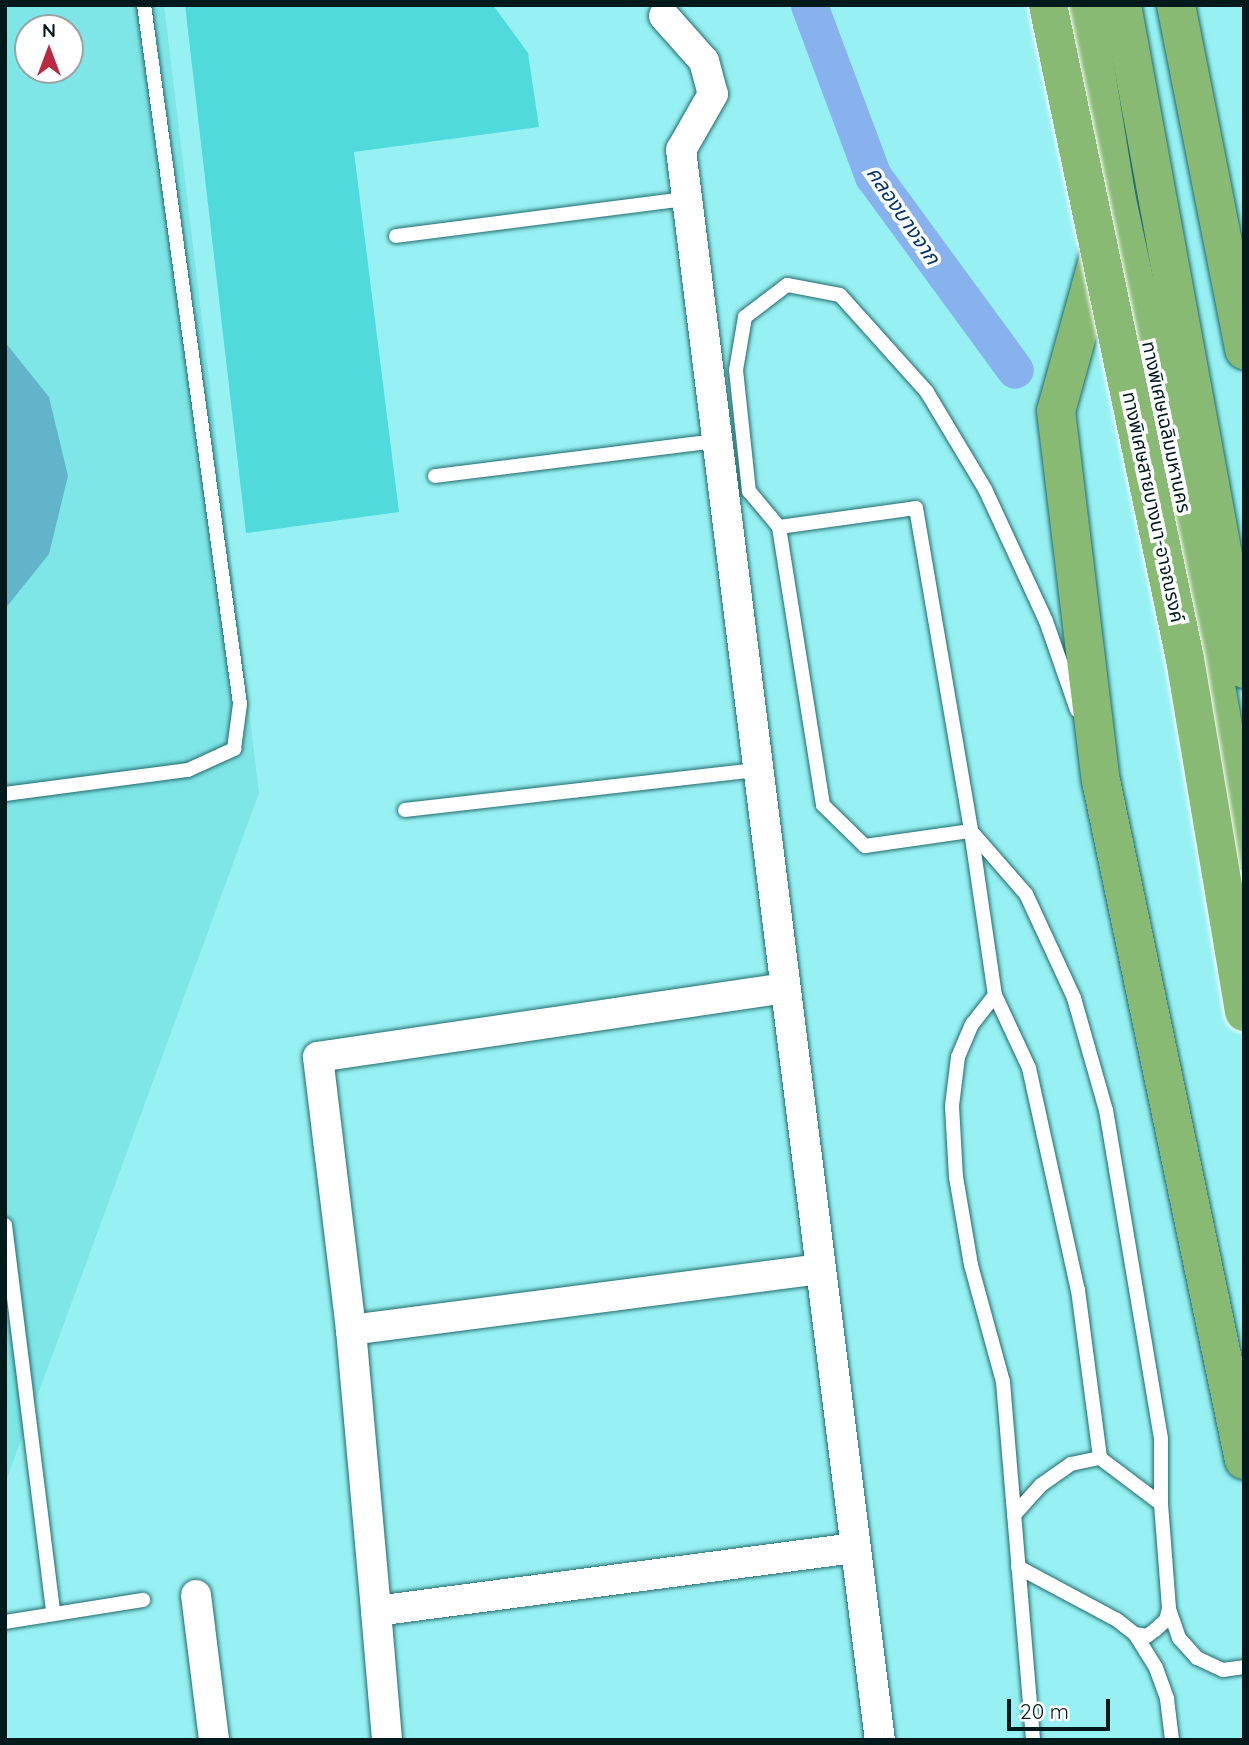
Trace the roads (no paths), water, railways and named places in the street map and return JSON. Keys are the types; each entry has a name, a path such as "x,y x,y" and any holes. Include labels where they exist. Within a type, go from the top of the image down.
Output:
{"highway":[{"name":"ทางพิเศษสายบางนา-อาจณรงค์","path":"1048,5 1185,659 1244,1012"},
{"name":"ทางพิเศษเฉลิมมหานคร","path":"1084,5 1116,195 1195,564 1244,849"},
{"path":"1122,5 1244,669"},
{"path":"1176,5 1244,350"},
{"path":"1116,195 1056,411 1101,781 1163,1090 1244,1460"}],"street":[{"path":"664,16 704,61 713,94 681,150 880,1740"},
{"path":"387,1740 351,1330 318,1057 785,988"},
{"path":"351,1330 820,1269"},
{"path":"376,1611 855,1548"},
{"path":"196,1595 214,1740"}],"lane":[{"path":"5,794 188,771 234,750 240,704 144,5"},
{"path":"396,236 686,199"},
{"path":"971,831 865,846 823,804 779,527 749,491 736,370 746,317 787,285 840,295 927,392 985,489 1046,621 1101,781"},
{"path":"435,476 717,441"},
{"path":"779,527 916,508 971,831 995,995 1029,1069 1078,1290 1100,1458 1161,1504"},
{"path":"405,810 758,771"},
{"path":"971,831 1026,894 1074,998 1102,1098 1161,1439 1161,1504 1169,1609 1179,1638 1197,1658 1223,1670 1244,1667"},
{"path":"995,995 972,1024 958,1057 952,1106 956,1177 971,1265 1003,1382 1033,1740"},
{"path":"5,1225 53,1614"},
{"path":"1014,1515 1041,1485 1071,1464 1100,1458"},
{"path":"1018,1567 1117,1620 1135,1634 1156,1668 1167,1699 1172,1740"},
{"path":"5,1622 143,1600"},
{"path":"1135,1634 1147,1636 1166,1620 1169,1609"}],"waterway":[{"name":"คลองบางจาก","path":"809,5 873,176 1015,370"}]}
